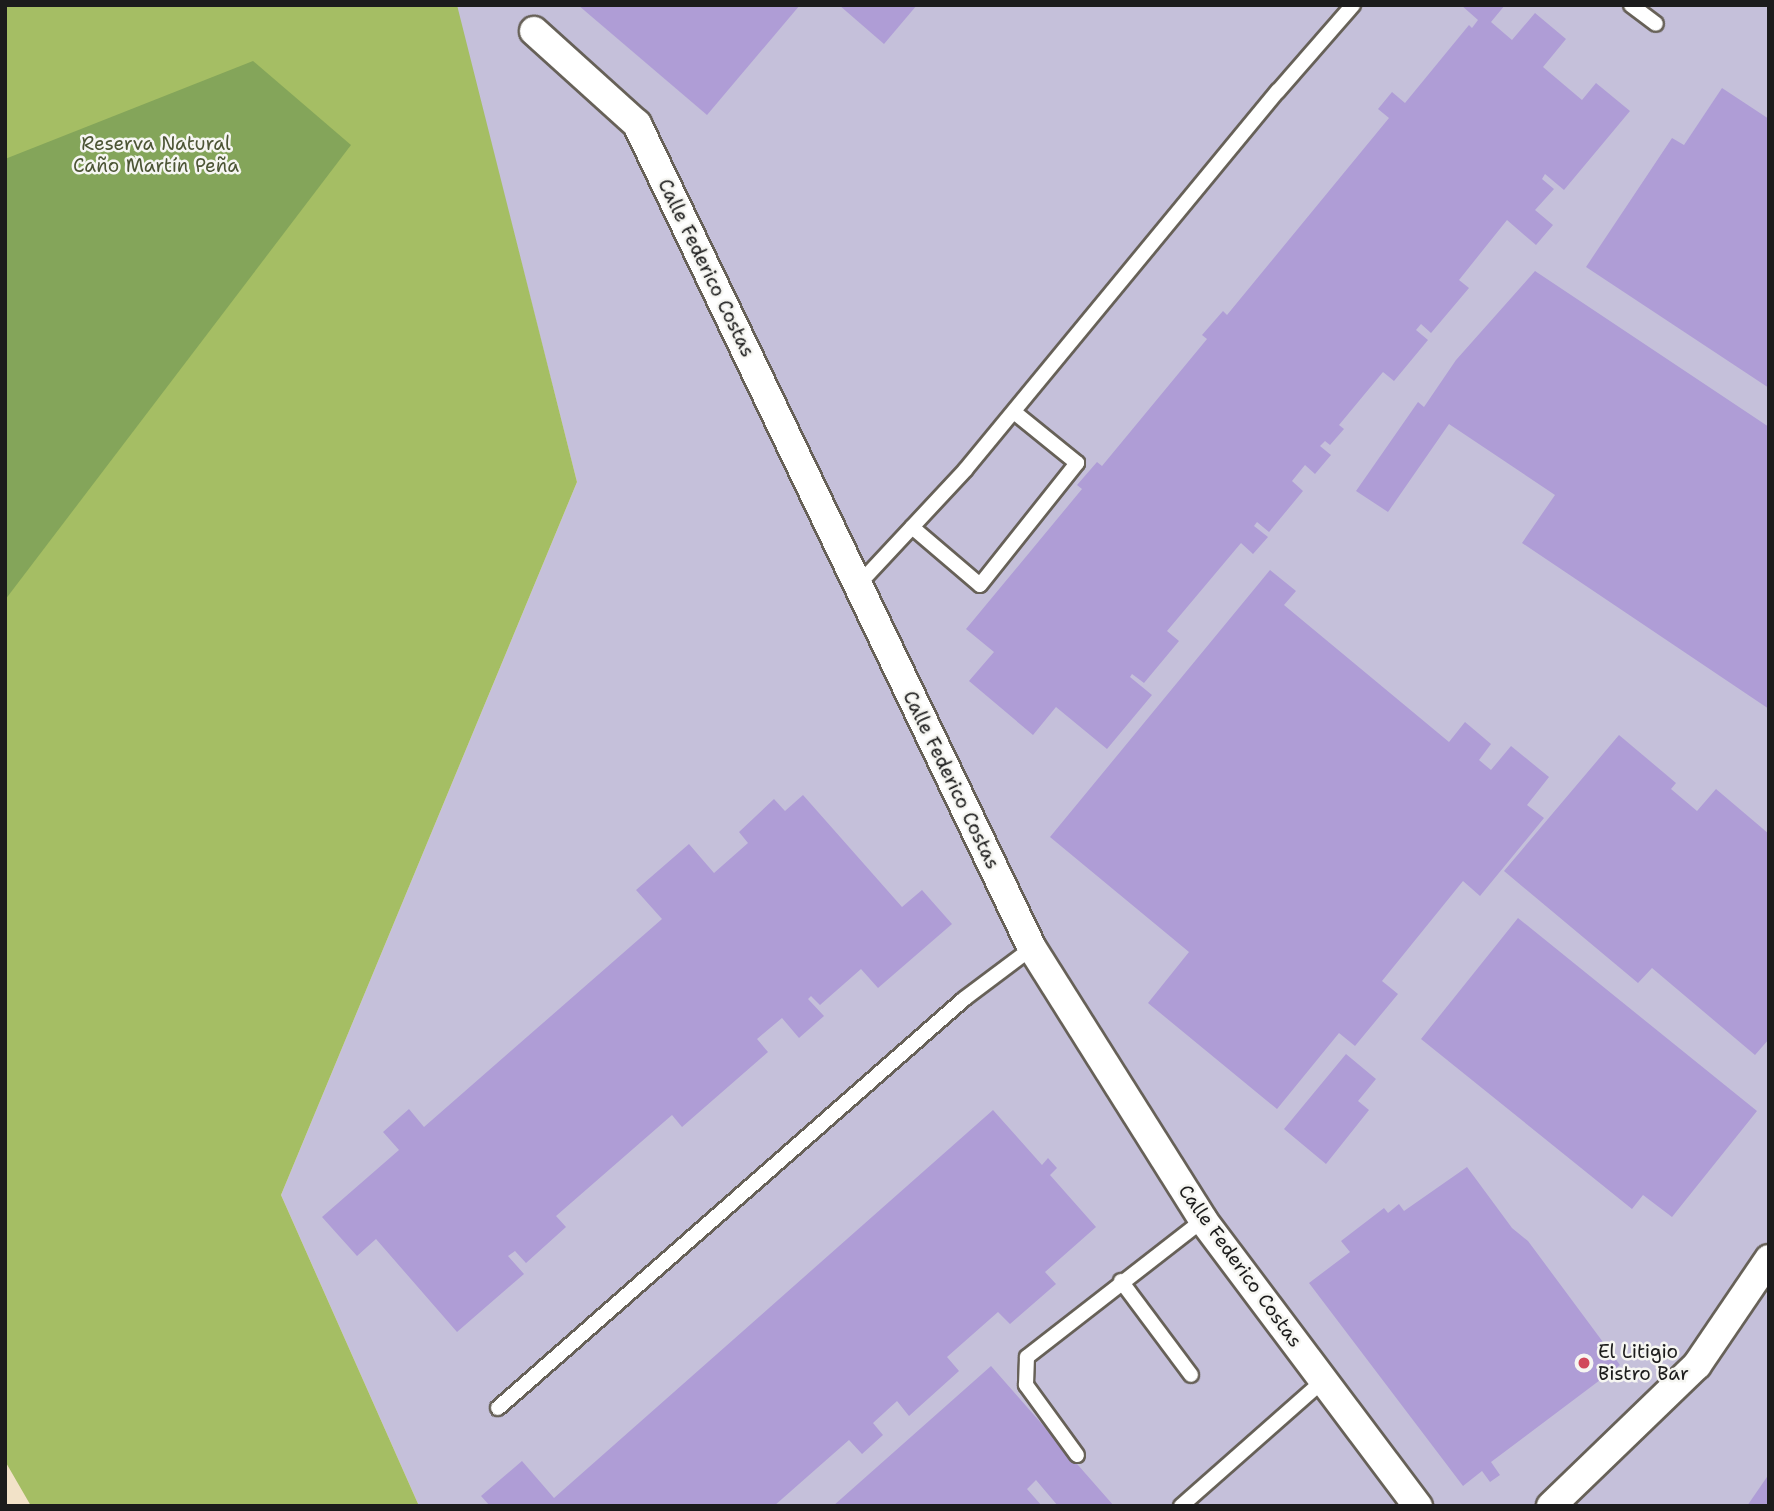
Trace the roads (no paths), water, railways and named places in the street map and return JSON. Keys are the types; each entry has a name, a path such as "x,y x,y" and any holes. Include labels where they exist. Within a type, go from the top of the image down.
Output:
{"street":[{"name":"Calle Federico Costas","path":"534,31 637,124 1032,948 1203,1220 1418,1506"},
{"path":"1550,1506 1697,1365 1769,1259"}],"lane":[{"path":"858,586 1014,412 1278,91 1353,5"},
{"path":"1631,5 1656,24"},
{"path":"912,527 980,585 1077,463 1014,412"},
{"path":"498,1408 964,999 1032,948"},
{"path":"1077,1455 1026,1385 1027,1357 1121,1281 1203,1220"},
{"path":"1121,1281 1191,1375"},
{"path":"1181,1506 1324,1380"}],"place":[{"name":"El Litigio Bistro Bar","path":"1584,1363"}],"park label":[{"name":"Reserva Natural Caño Martín Peña","path":"156,155"}]}
